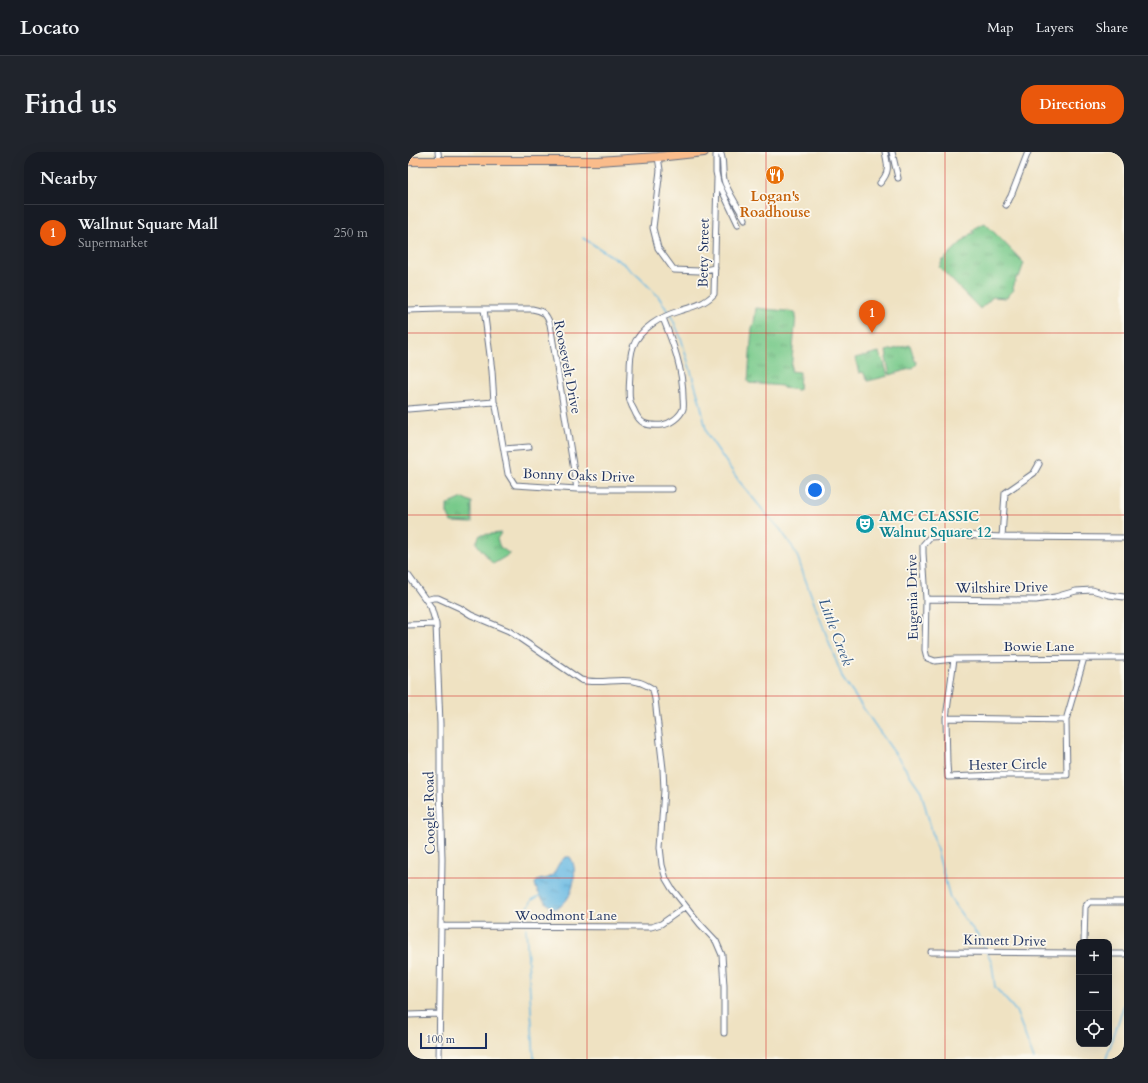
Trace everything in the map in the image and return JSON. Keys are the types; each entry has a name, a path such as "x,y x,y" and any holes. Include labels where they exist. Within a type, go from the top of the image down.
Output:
{"main road":[{"path":"408,161 598,161 658,158 704,152"}],"street":[{"path":"438,152 439,161"},
{"path":"719,152 722,156 722,171 725,182 745,219"},
{"name":"Betty Street","path":"663,318 674,344 680,371 683,390 683,409 674,420 664,424 647,425 637,418 630,401 630,359 633,346 638,338 654,323 663,318 675,312 702,303 711,298 714,294 717,178 716,155 719,152"},
{"path":"880,183 887,173 888,165 885,152"},
{"path":"892,152 898,178"},
{"path":"1006,206 1028,152"},
{"path":"658,158 660,170 653,228 658,248 674,270 699,271 715,268"},
{"path":"717,178 738,224"},
{"name":"Roosevelt Drive","path":"408,310 484,308 539,310 544,313 548,318 552,331 577,489"},
{"name":"Bonny Oaks Drive","path":"484,308 492,371 494,402 508,474 515,486 577,489 672,489"},
{"path":"408,409 494,402"},
{"path":"504,449 529,447"},
{"path":"1002,537 1005,493 1034,473 1039,464"},
{"name":"Eugenia Drive","path":"954,659 935,661 927,658 925,650 926,599 923,544 930,537 962,535 1002,537 1124,538"},
{"name":"Coogler Road","path":"408,575 431,607 436,624 440,724 442,859 439,1059"},
{"name":"Wiltshire Drive","path":"926,599 1036,600 1055,597 1076,591 1092,590 1109,595 1124,597"},
{"path":"426,600 438,598 471,615 509,631 581,680 589,682 621,680 639,682 653,689 656,699 663,769 664,790 660,847 662,865 666,879 672,889 685,907 716,941 722,955 724,986 724,1033"},
{"path":"408,624 436,624"},
{"name":"Hester Circle","path":"954,659 946,718 948,777 1067,775 1066,720 1084,658"},
{"name":"Bowie Lane","path":"954,659 1124,658"},
{"path":"946,718 1066,720"},
{"path":"1084,939 1085,907 1089,902 1124,902"},
{"name":"Woodmont Lane","path":"441,926 651,927 661,924 685,907"},
{"name":"Kinnett Drive","path":"931,952 1076,953"},
{"path":"1112,954 1124,954"},
{"path":"408,1015 440,1014"}],"green space":[{"path":"985,223 1024,263 1019,277 1017,276 1013,288 1014,290 1006,298 993,297 980,309 939,267 942,261 970,234 974,233 972,231 976,227"},
{"path":"756,308 795,312 796,315 791,371 800,372 799,390 783,388 782,386 749,383 752,328"},
{"path":"910,345 917,364 913,368 890,375 886,351"},
{"path":"879,352 883,359 888,376 868,381 863,372 859,373 855,358"},
{"path":"463,498 472,502 472,523 451,522 447,513 447,505"},
{"path":"501,533 497,539 500,547 510,554 493,564 476,543 480,535"}],"water":[{"path":"566,857 570,857 574,866 572,889 568,898 559,908 552,908 539,894 535,883 538,880 548,878 552,875 560,862"}],"waterway":[{"name":"Little Creek","path":"583,238 624,264 639,277 658,296 672,318 681,338 700,402 707,434 739,481 780,529 792,546 798,558 843,679 921,791 950,898 981,939 992,964 995,987 1016,1011 1034,1059"},
{"path":"526,924 525,913 532,900 541,895"},
{"path":"526,928 534,1059"},
{"path":"1106,1059 1124,1005"}],"place":[{"name":"Logan's Roadhouse","path":"775,175"},
{"name":"Wallnut Square Mall","path":"872,333"},
{"name":"AMC CLASSIC Walnut Square 12","path":"865,524"}]}
